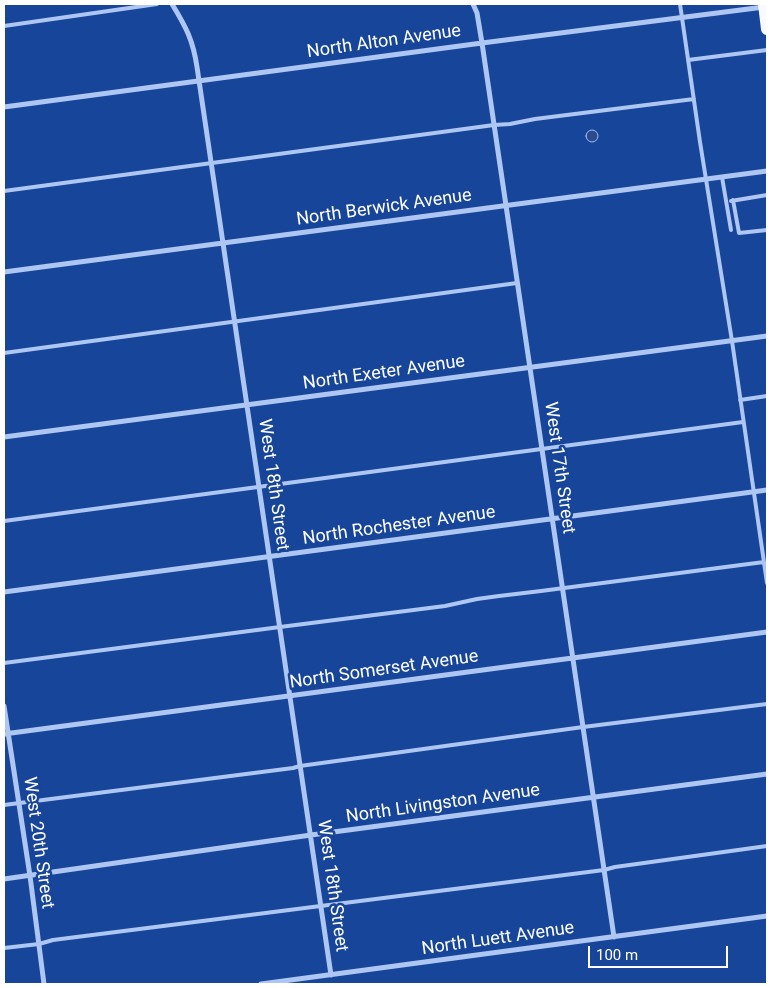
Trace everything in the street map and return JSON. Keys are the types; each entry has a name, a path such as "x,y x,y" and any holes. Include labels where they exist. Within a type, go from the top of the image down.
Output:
{"main road":[{"path":"765,6 767,29"}],"street":[{"name":"West 18th Street","path":"172,4 190,37 199,80 331,975"},
{"name":"West 17th Street","path":"473,4 477,13 482,43 614,937"},
{"name":"North Alton Avenue","path":"4,107 765,6"},
{"name":"North Berwick Avenue","path":"4,272 767,171"},
{"name":"North Exeter Avenue","path":"4,437 767,336"},
{"name":"North Rochester Avenue","path":"4,592 767,490"},
{"name":"North Somerset Avenue","path":"6,734 767,632"},
{"name":"West 20th Street","path":"4,706 6,734 30,876 44,984"},
{"name":"North Livingston Avenue","path":"4,879 767,774"},
{"name":"North Luett Avenue","path":"261,984 767,916"}],"lane":[{"path":"119,4 121,9"},
{"path":"4,26 157,4"},
{"path":"680,4 767,583"},
{"path":"688,60 767,50"},
{"path":"4,191 694,99"},
{"path":"722,177 731,230"},
{"path":"726,201 767,195"},
{"path":"733,200 739,233 767,230"},
{"path":"4,353 517,283"},
{"path":"740,400 767,396"},
{"path":"4,521 744,422"},
{"path":"4,664 764,562"},
{"path":"4,805 767,704"},
{"path":"4,948 39,944 53,940 604,870 767,846"}],"water":[{"path":"592,130 598,136 592,142 586,136"}]}
